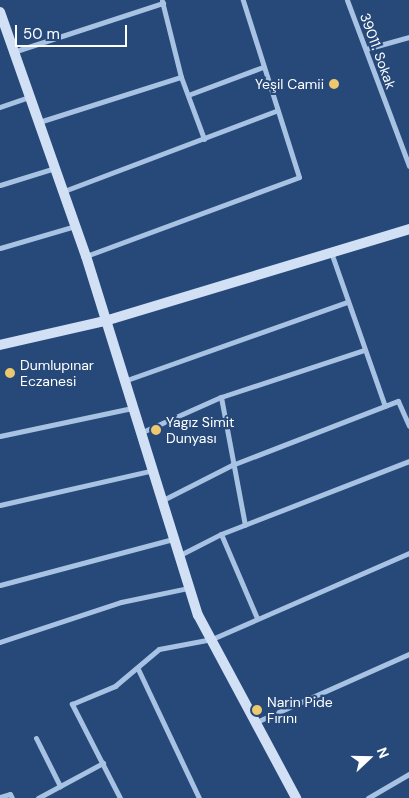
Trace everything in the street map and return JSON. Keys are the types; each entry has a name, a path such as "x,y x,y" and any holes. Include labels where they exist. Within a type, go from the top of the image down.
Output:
{"main road":[{"path":"0,12 12,52 86,256 150,471 188,588 254,723 296,798"},
{"path":"0,345 105,321 332,255 409,228"}],"street":[{"path":"86,256 298,177 243,0"},
{"name":"39011. Sokak","path":"347,0 409,166"},
{"path":"12,52 162,2 181,77 204,139"},
{"path":"366,49 409,37"},
{"path":"188,95 263,67"},
{"path":"38,122 181,77"},
{"path":"0,108 29,98"},
{"path":"63,192 276,111"},
{"path":"0,185 55,168"},
{"path":"0,248 75,226"},
{"path":"332,255 346,302 385,406"},
{"path":"124,381 346,302"},
{"path":"139,433 221,398 364,350"},
{"path":"221,398 232,465 245,525"},
{"path":"160,501 232,465 398,401 409,426"},
{"path":"0,436 132,408"},
{"path":"178,556 221,534 409,461"},
{"path":"0,505 150,471"},
{"path":"221,534 257,618"},
{"path":"0,585 173,539"},
{"path":"120,798 72,704 115,686 138,669 159,649 212,638 409,554"},
{"path":"0,642 122,602 188,588"},
{"path":"254,723 409,654"},
{"path":"138,669 199,798"},
{"path":"36,738 60,786"},
{"path":"38,798 103,764"},
{"path":"368,798 409,774"},
{"path":"0,797 10,794 12,798"}],"place":[{"name":"Yeşil Camii","path":"334,84"},
{"name":"Dumlupınar Eczanesi","path":"10,373"},
{"name":"Yagız Simit Dunyası","path":"156,430"},
{"name":"Narin Pide Fırını","path":"257,710"}]}
